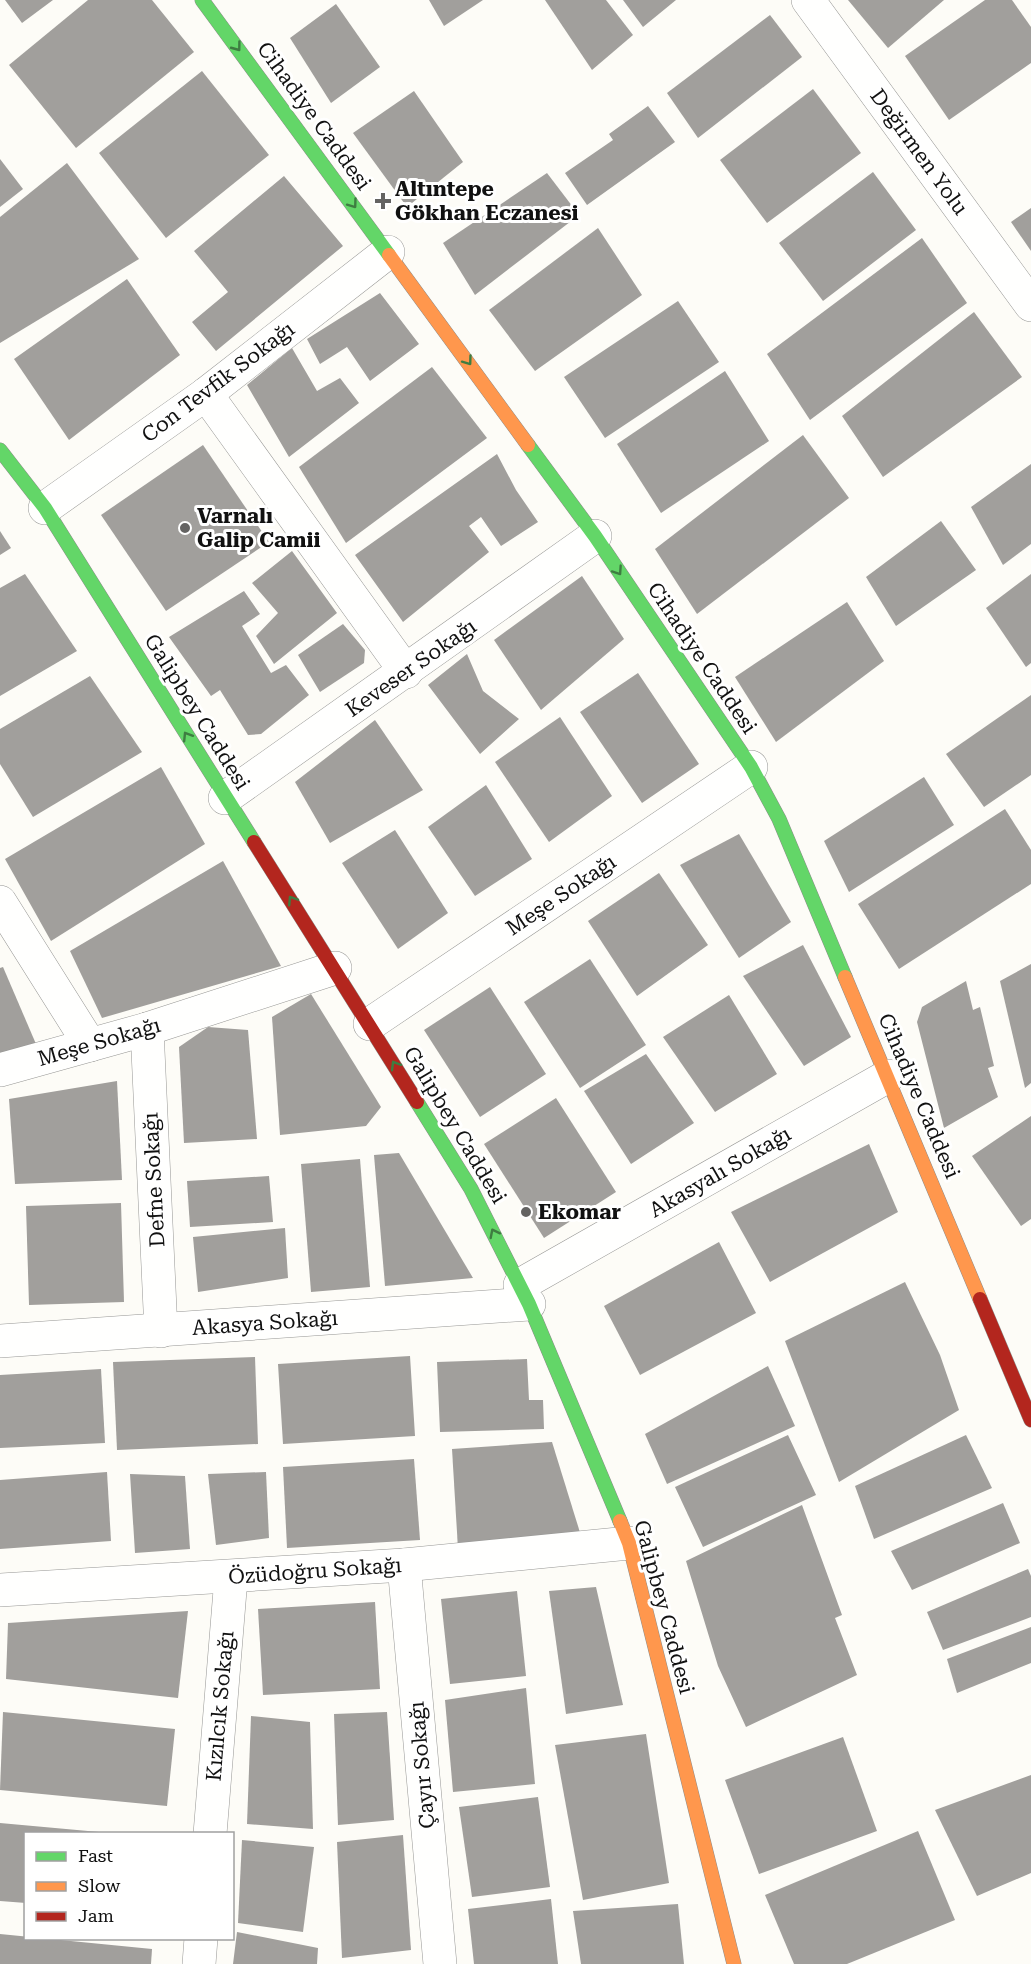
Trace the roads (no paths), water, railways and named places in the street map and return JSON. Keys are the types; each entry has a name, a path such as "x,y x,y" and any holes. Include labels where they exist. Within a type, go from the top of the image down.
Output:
{"street":[{"name":"Cihadiye Caddesi","path":"202,0 595,536 751,767 779,819 1030,1421"},
{"name":"Değirmen Yolu","path":"808,0 1031,305"},
{"name":"Con Tevfik Sokağı","path":"45,508 206,394 388,252"},
{"path":"206,394 406,672"},
{"name":"Galipbey Caddesi","path":"0,450 45,508 225,798 370,1024 471,1189 525,1295 628,1543 734,1964"},
{"name":"Keveser Sokağı","path":"225,798 595,536"},
{"name":"Meşe Sokağı","path":"370,1024 751,767"},
{"path":"0,902 90,1045"},
{"name":"Meşe Sokağı","path":"0,1070 147,1029 335,968"},
{"name":"Defne Sokağı","path":"147,1029 161,1331"},
{"name":"Akasyalı Sokağı","path":"525,1295 888,1076"},
{"name":"Akasya Sokağı","path":"0,1341 161,1331 525,1295"},
{"name":"Özüdoğru Sokağı","path":"0,1590 231,1578 404,1565 628,1543"},
{"name":"Çayır Sokağı","path":"404,1565 440,1964"},
{"name":"Kızılcık Sokağı","path":"210,1832 231,1578"},
{"path":"199,1964 201,1940"}],"place":[{"name":"Altıntepe Gökhan Eczanesi","path":"383,201"},
{"name":"Varnalı Galip Camii","path":"185,528"},
{"name":"Ekomar","path":"526,1212"}]}
